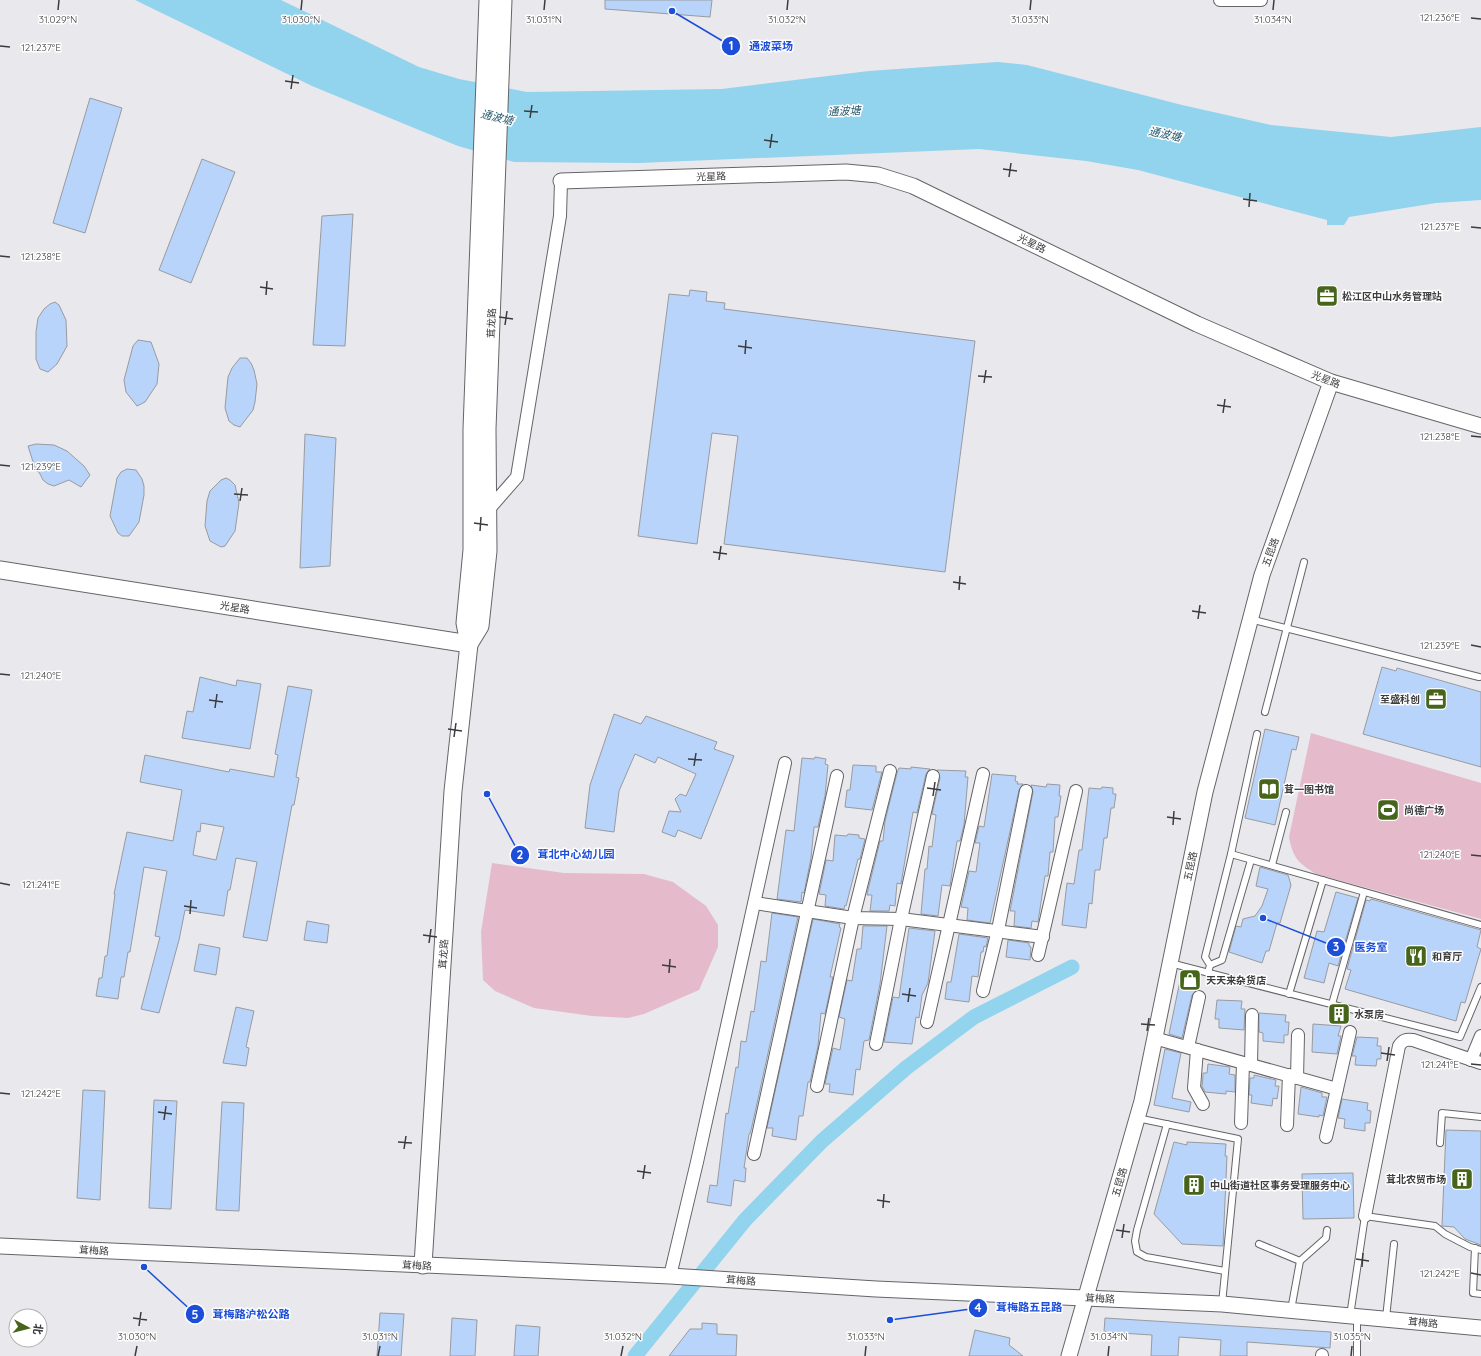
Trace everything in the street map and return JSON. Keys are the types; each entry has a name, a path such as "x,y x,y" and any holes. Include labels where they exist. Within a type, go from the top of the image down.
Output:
{"main road":[{"name":"茸龙路","path":"469,644 480,626 488,551 488,510 480,429 488,0"},
{"name":"茸龙路","path":"423,1265 453,791 469,644 465,623 472,550 480,429 503,0"},
{"name":"光星路","path":"0,570 469,644"}],"street":[{"path":"1220,0 1261,0"},
{"name":"光星路","path":"561,181 846,172 878,175 914,186 1197,324 1332,382 1481,426"},
{"path":"488,510 516,477 560,216 561,181"},
{"name":"五昆路","path":"1069,1356 1087,1298 1137,1118 1205,792 1250,619 1262,575 1332,382"},
{"path":"670,1276 755,903 785,763"},
{"path":"816,1086 853,918 890,771"},
{"path":"927,1022 983,774"},
{"path":"754,1154 837,776"},
{"path":"876,1044 901,919 933,776"},
{"path":"983,991 998,930 1026,791"},
{"path":"1038,955 1076,791"},
{"path":"755,903 853,918 901,919 998,930 1043,937"},
{"path":"1199,997 1192,1049 1194,1088 1203,1104"},
{"path":"1241,1123 1252,1016"},
{"path":"1326,1137 1350,1032"},
{"path":"1287,1125 1298,1035"},
{"path":"1365,1216 1399,1046 1406,1039 1413,1040 1476,1061 1481,1036"},
{"path":"1154,1038 1337,1089"},
{"name":"茸梅路","path":"0,1246 670,1276 876,1289 1222,1304 1481,1328"}],"lane":[{"path":"1265,712 1304,562"},
{"path":"1250,619 1479,677"},
{"path":"1208,973 1210,965 1205,957 1231,854 1257,734"},
{"path":"1272,866 1286,812"},
{"path":"1231,854 1481,925"},
{"path":"1210,965 1222,960 1251,860"},
{"path":"1289,994 1323,880"},
{"path":"1332,1004 1364,892"},
{"path":"1170,964 1460,1037 1481,987"},
{"path":"1440,1143 1442,1113 1481,1117"},
{"path":"1137,1118 1238,1139 1222,1304"},
{"path":"1167,1124 1137,1230 1135,1241 1137,1252 1146,1257 1225,1271"},
{"path":"1357,1356 1354,1316 1365,1216 1435,1226 1445,1234 1478,1249 1473,1293 1481,1294"},
{"path":"1290,1310 1300,1261 1326,1238 1326,1230"},
{"path":"1259,1244 1300,1261"},
{"path":"1386,1319 1394,1244"}],"shaded area":[{"name":"尚德广场","path":"1311,733 1481,783 1481,919 1316,874 1305,867 1297,859 1292,850 1289,837"},
{"path":"492,863 564,873 644,874 673,882 706,906 718,925 718,947 699,990 644,1014 628,1018 592,1016 534,1008 495,991 483,980 481,932"}],"water":[{"name":"通波塘","path":"135,0 281,0 419,67 459,79 527,92 722,89 869,71 998,62 1027,65 1182,105 1271,125 1391,137 1481,127 1481,200 1436,203 1349,217 1344,225 1327,225 1327,220 1138,170 1086,161 979,149 639,163 514,162 458,146 312,86"}],"building":[{"path":"605,0 712,0 710,17 605,9"},
{"path":"90,98 122,108 85,233 53,223"},
{"path":"202,159 235,172 191,283 159,270"},
{"path":"353,214 345,346 313,345 322,216"},
{"path":"690,290 707,292 706,301 725,303 724,309 975,341 945,572 724,544 738,436 712,433 697,544 638,536 669,294 689,296"},
{"path":"55,302 59,305 66,320 67,346 57,364 48,372 40,369 36,359 36,332 38,318 44,309"},
{"path":"138,340 151,342 159,364 157,384 145,402 137,406 126,392 124,380 133,346"},
{"path":"240,358 247,358 251,363 257,384 253,410 240,427 229,421 225,408 228,377 232,368"},
{"path":"305,434 336,438 330,566 300,568"},
{"path":"36,444 54,445 67,451 84,466 90,475 81,487 69,480 54,486 48,484 43,480 39,472 36,471 28,446"},
{"path":"127,469 136,470 142,479 144,495 139,522 129,536 122,536 118,533 110,516 117,478 121,472"},
{"path":"226,478 235,485 239,503 235,531 225,546 221,547 210,541 205,526 207,501 210,491 221,480"},
{"path":"1382,667 1396,671 1397,668 1481,692 1481,767 1363,734"},
{"path":"200,677 236,686 237,680 261,684 250,749 182,738 187,711 193,712"},
{"path":"288,686 312,690 296,777 299,778 294,805 292,805 267,941 243,937 257,862 236,858 230,890 228,890 224,916 185,910 179,940 159,1013 141,1009 160,937 155,936 167,871 144,867 130,952 128,952 124,977 121,977 118,999 96,996 99,978 102,978 105,956 107,956 114,894 127,832 173,841 182,790 140,782 145,755 229,772 230,769 274,777 278,755 275,754","holes":["201,823 224,827 216,860 193,855 197,831 200,832"]},
{"path":"614,714 641,724 646,716 717,742 714,749 734,756 701,839 678,830 675,837 662,832 669,811 681,812 675,799 680,794 686,796 696,774 658,757 655,763 635,754 619,791 614,832 585,828 590,785"},
{"path":"1265,729 1299,737 1296,750 1292,749 1275,825 1245,818"},
{"path":"815,757 826,759 825,764 828,765 825,796 818,827 814,827 811,858 804,893 802,892 801,902 777,899 786,830 794,831 802,758 814,759"},
{"path":"853,765 876,766 876,772 882,772 872,810 845,807 847,790 850,790"},
{"path":"911,767 930,769 926,774 917,813 913,812 901,884 897,883 895,906 890,905 889,911 870,911 872,895 867,895 880,841 883,841 885,821 897,773 899,768 911,769"},
{"path":"937,770 966,771 965,777 968,777 964,825 960,841 957,841 950,886 942,885 938,916 921,914 925,869 927,869 929,846 932,847 936,815 932,814 940,778"},
{"path":"992,774 1016,776 1015,781 1018,782 1017,784 1023,784 1019,790 990,923 967,920 968,908 961,907 969,871 976,872 980,843 975,843 979,826 984,827"},
{"path":"1047,784 1060,785 1059,796 1061,796 1058,817 1055,817 1053,852 1050,852 1048,876 1045,876 1038,922 1032,921 1031,928 1014,926 1015,911 1010,911 1033,792 1031,785 1046,787"},
{"path":"1102,787 1113,788 1113,794 1116,794 1114,808 1111,808 1107,838 1104,838 1100,870 1095,870 1092,904 1089,903 1086,928 1062,925 1067,883 1074,884 1079,850 1082,850 1089,788 1101,789"},
{"path":"848,834 859,835 859,838 865,839 860,859 858,859 846,906 845,905 844,909 825,906 826,895 819,894 826,860 833,861 835,835 847,836"},
{"path":"1260,867 1288,875 1291,885 1280,923 1277,923 1269,951 1266,951 1262,963 1229,952 1236,926 1241,927 1243,919 1255,916 1262,906 1268,889 1256,886"},
{"path":"1336,892 1358,898 1338,966 1329,963 1324,983 1304,978 1317,931 1324,932"},
{"path":"1371,899 1481,930 1477,947 1481,949 1465,1003 1461,1002 1456,1021 1345,989 1351,970 1347,969 1366,900 1370,901"},
{"path":"772,913 798,917 749,1134 744,1168 746,1168 745,1182 734,1180 731,1206 707,1202 710,1185 717,1186 726,1113 728,1114 736,1067 738,1068 741,1041 746,1042 751,1011 754,1012 761,961 766,962"},
{"path":"813,919 840,924 839,927 841,928 830,977 833,977 825,1014 821,1013 818,1046 810,1082 808,1082 803,1116 799,1116 796,1140 772,1136 773,1128 767,1128"},
{"path":"307,921 329,925 327,943 304,940"},
{"path":"863,926 887,926 880,984 869,1040 864,1041 860,1070 856,1069 853,1095 829,1092 830,1084 825,1084 833,1048 840,1050 845,1019 839,1017 847,980 852,981 857,949 861,949"},
{"path":"909,928 935,931 928,983 922,995 919,1018 916,1017 912,1044 884,1042 893,997 899,998"},
{"path":"959,934 988,938 986,947 984,946 983,952 981,952 978,977 972,976 969,1002 945,999 947,982 951,982"},
{"path":"1008,940 1029,943 1029,946 1031,947 1030,960 1006,957"},
{"path":"199,944 220,948 216,975 194,971"},
{"path":"1182,971 1199,975 1196,991 1192,995 1182,1038 1169,1034"},
{"path":"1217,1000 1242,1001 1241,1009 1245,1009 1244,1030 1219,1028 1219,1019 1215,1019"},
{"path":"236,1007 254,1011 246,1047 249,1048 246,1066 223,1063"},
{"path":"1259,1013 1286,1015 1285,1022 1289,1022 1288,1035 1284,1035 1284,1043 1263,1041 1263,1033 1259,1032"},
{"path":"1313,1024 1341,1026 1338,1036 1341,1036 1337,1054 1312,1052"},
{"path":"1357,1037 1378,1038 1377,1046 1381,1046 1381,1059 1377,1059 1376,1066 1355,1065 1356,1056 1352,1056"},
{"path":"1165,1049 1181,1053 1172,1098 1191,1102 1189,1112 1154,1105"},
{"path":"1208,1064 1230,1067 1229,1074 1235,1075 1235,1092 1226,1091 1226,1094 1205,1092 1202,1086 1203,1073 1207,1073"},
{"path":"1254,1075 1276,1080 1275,1086 1279,1086 1277,1099 1273,1098 1272,1106 1251,1103 1252,1095 1249,1095 1250,1078 1254,1078"},
{"path":"1301,1087 1322,1093 1322,1097 1327,1097 1323,1116 1319,1115 1319,1117 1298,1114"},
{"path":"83,1090 105,1091 100,1200 77,1198"},
{"path":"1342,1099 1368,1103 1367,1110 1371,1111 1370,1123 1365,1123 1365,1131 1344,1128 1345,1119 1338,1118"},
{"path":"154,1100 177,1101 171,1209 149,1208"},
{"path":"222,1102 244,1103 239,1211 216,1210"},
{"name":"茸北农贸市场","path":"1446,1130 1481,1131 1481,1245 1465,1239 1454,1227 1442,1226"},
{"name":"中山街道社区事务受理服务中心","path":"1174,1142 1187,1145 1187,1142 1226,1144 1225,1156 1227,1156 1223,1246 1182,1244 1154,1214"},
{"path":"1353,1173 1354,1218 1303,1219 1302,1174"},
{"path":"380,1313 404,1314 401,1356 377,1356"},
{"path":"452,1318 477,1320 475,1356 450,1356"},
{"path":"1105,1318 1331,1332 1330,1348 1247,1342 1247,1356 1220,1356 1221,1340 1179,1337 1178,1356 1151,1356 1152,1335 1104,1332"},
{"path":"702,1323 717,1324 717,1334 737,1335 736,1356 669,1356 690,1329 702,1329"},
{"path":"516,1325 540,1327 538,1356 514,1356"},
{"path":"975,1330 1010,1338 1009,1345 1023,1356 969,1356"}],"waterway":[{"path":"635,1356 745,1220 822,1141 906,1068 974,1017 1072,967"}],"place":[{"name":"通波菜场","path":"672,11"},
{"name":"松江区中山水务管理站","path":"1327,296"},
{"name":"至盛科创","path":"1436,699"},
{"name":"茸一图书馆","path":"1269,789"},
{"name":"茸北中心幼儿园","path":"487,794"},
{"name":"尚德广场","path":"1388,810"},
{"name":"医务室","path":"1263,918"},
{"name":"和育厅","path":"1416,956"},
{"name":"天天来杂货店","path":"1190,980"},
{"name":"水泵房","path":"1339,1014"},
{"name":"茸北农贸市场","path":"1462,1179"},
{"name":"中山街道社区事务受理服务中心","path":"1194,1185"},
{"name":"茸梅路沪松公路","path":"144,1267"},
{"name":"茸梅路五昆路","path":"890,1320"}]}
